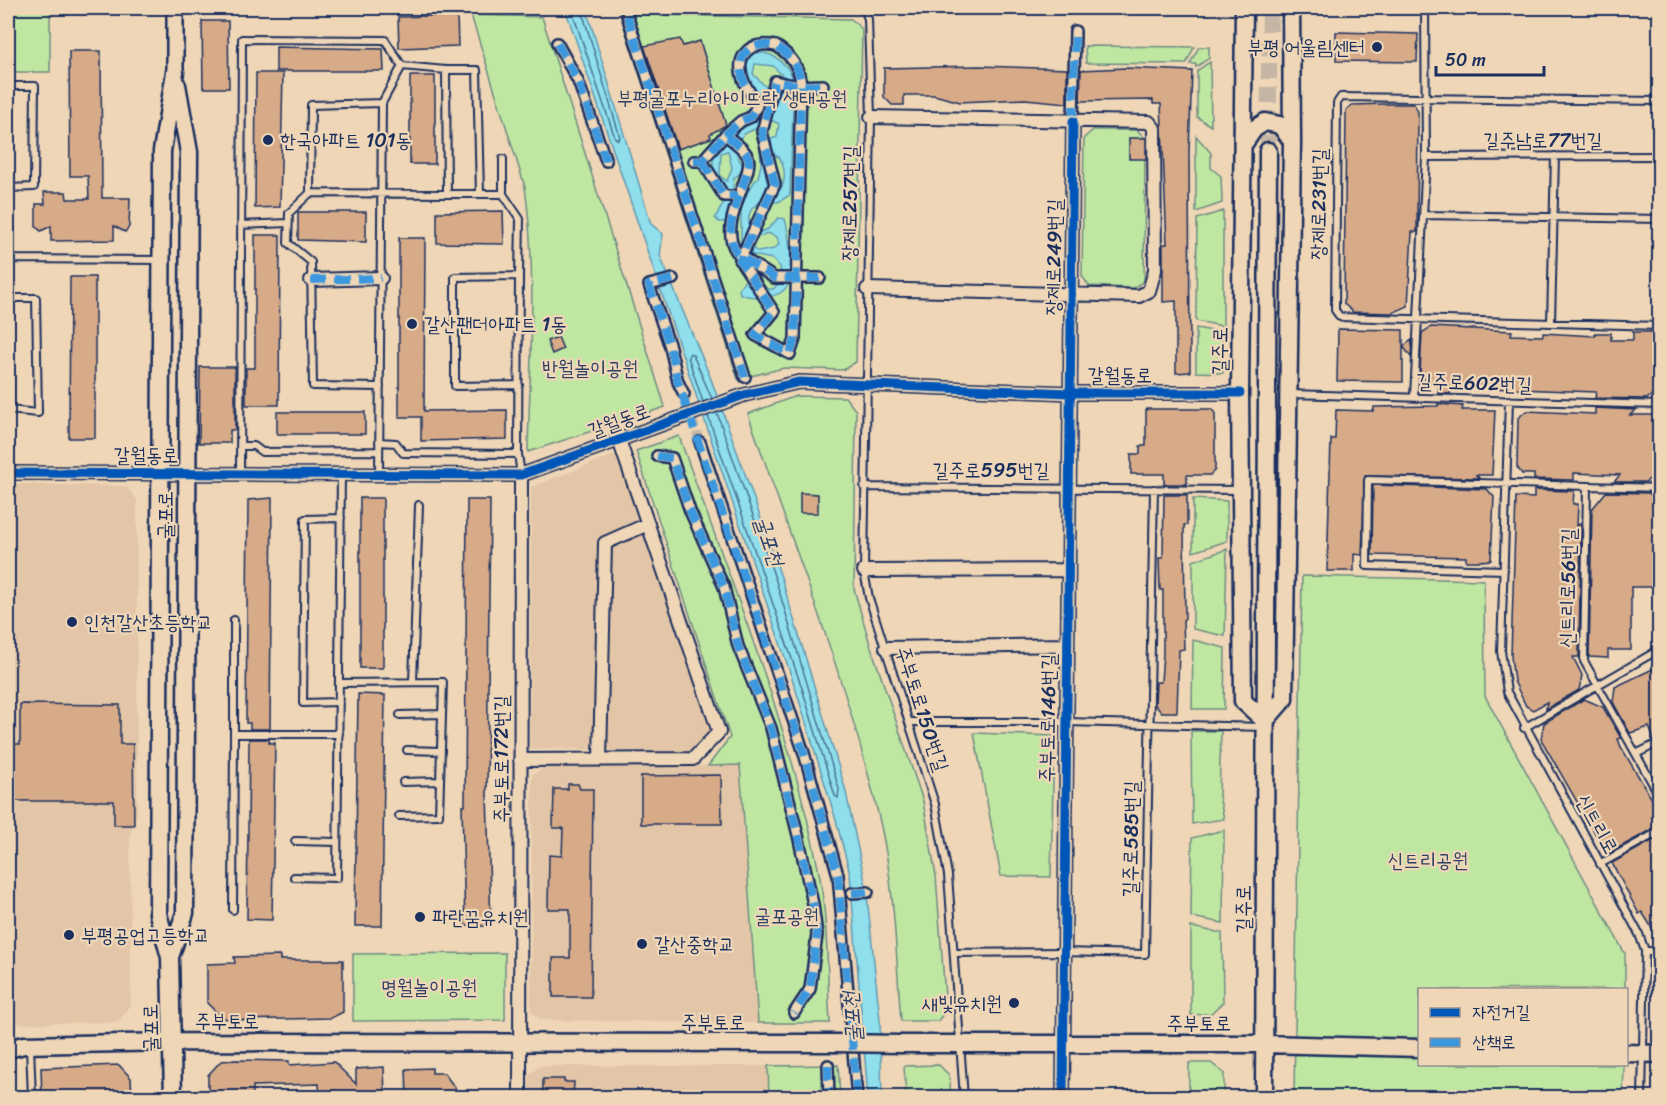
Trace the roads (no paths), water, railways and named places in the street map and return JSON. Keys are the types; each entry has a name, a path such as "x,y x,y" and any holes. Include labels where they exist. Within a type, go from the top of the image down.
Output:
{"main road":[{"name":"길주로","path":"1244,8 1245,142 1240,393 1243,701 1265,724"},
{"path":"1265,724 1284,699 1292,141 1291,8"},
{"name":"굴포로","path":"173,1098 170,957 158,914 162,151 175,72"},
{"name":"굴포로","path":"170,957 185,913 189,152 175,72"},
{"path":"1245,142 1254,129 1265,122 1280,125 1292,141"},
{"name":"길주로","path":"1264,1098 1268,151"},
{"name":"주부토로","path":"8,1049 30,1045 172,1042 1264,1044 1418,1048"}],"street":[{"name":"굴포로","path":"175,8 175,72"},
{"path":"627,15 745,377"},
{"path":"1073,121 1075,31"},
{"path":"556,43 578,81 606,161"},
{"path":"732,196 698,161 755,113 757,105 742,77 740,62 746,49 769,44 783,50 795,65 798,87 795,339 789,354 755,335 774,312 740,260 774,190 775,184 762,139 762,126 773,87 776,81 798,87 823,85"},
{"name":"장제로249번길","path":"871,117 1138,120 1149,122 1154,128 1155,270 1149,291 1139,296 975,292"},
{"name":"장제로249번길","path":"1070,393 1073,121"},
{"path":"726,136 740,147 748,158 749,169 732,196 730,239 737,253 746,247"},
{"path":"746,247 774,278 820,278"},
{"path":"311,280 381,278"},
{"path":"673,279 650,285 670,347 678,382 684,394"},
{"name":"장제로257번길","path":"867,289 975,292"},
{"name":"갈월동로","path":"8,473 521,475 744,395 799,382 1070,393 1240,393"},
{"name":"주부토로146번길","path":"1063,1098 1070,393"},
{"path":"520,760 693,759 719,732 619,440"},
{"path":"700,442 804,753 838,876 857,1098"},
{"path":"657,456 672,458 694,520 724,587 738,646 771,728 774,762 798,835 813,904 817,936 810,989 794,1013"},
{"name":"주부토로172번길","path":"520,1098 521,475"},
{"path":"600,760 605,543 648,524"},
{"path":"864,571 1068,570"},
{"path":"886,648 1067,645"},
{"path":"852,893 868,892"},
{"path":"828,1065 829,1098"}],"lane":[{"name":"장제로257번길","path":"864,8 868,19 871,117 865,384"},
{"path":"1414,398 1426,157 1425,8"},
{"path":"240,474 242,39 385,40 402,66"},
{"path":"402,66 477,70 480,194"},
{"path":"379,475 382,104 402,66"},
{"path":"446,70 447,194"},
{"path":"8,86 35,86 34,188 8,188"},
{"name":"장제로231번길","path":"1426,98 1341,97 1337,103 1335,310 1340,317 1659,326"},
{"path":"1426,98 1659,101"},
{"path":"310,193 311,105 382,104"},
{"path":"1551,323 1555,156"},
{"name":"길주남로77번길","path":"1426,157 1659,156"},
{"path":"503,159 503,194 520,219 518,454 521,475"},
{"path":"380,387 313,386 311,262 288,243 289,213 310,193 503,194"},
{"path":"1423,215 1659,219"},
{"path":"8,219 9,410 38,413 36,298 9,298"},
{"path":"241,225 288,223"},
{"path":"8,259 162,260"},
{"path":"519,276 455,277 455,386 519,385"},
{"name":"주부토로150번길","path":"865,384 864,571 869,598 911,722 935,804 948,875 964,1098"},
{"name":"길주로602번길","path":"1287,393 1659,405"},
{"name":"신트리로","path":"1509,400 1503,672 1507,692 1524,728 1600,864 1645,951 1642,1098"},
{"path":"379,442 396,443 403,453 518,454"},
{"path":"241,446 254,446 262,452 379,451"},
{"path":"294,877 337,878 341,474"},
{"path":"1504,570 1367,566 1368,480 1659,488"},
{"name":"길주로595번길","path":"864,487 1241,490"},
{"name":"신트리로56번길","path":"1587,487 1582,652 1584,661 1659,797"},
{"name":"길주로585번길","path":"1063,952 1145,954 1154,489"},
{"path":"413,682 419,505"},
{"path":"339,702 303,703 304,553 305,519 341,518"},
{"path":"233,910 234,620"},
{"path":"1524,728 1659,650"},
{"path":"339,683 443,682 439,815 399,816"},
{"path":"400,715 442,714"},
{"path":"911,722 1265,724"},
{"path":"234,734 339,734"},
{"path":"1636,754 1659,742"},
{"path":"407,750 441,751"},
{"path":"403,782 440,780"},
{"path":"1600,864 1659,831"},
{"path":"295,841 338,842"},
{"path":"1645,951 1659,951"},
{"path":"954,953 1063,952"},
{"path":"30,1045 32,1098"}],"water":[{"name":"굴포천","path":"565,8 586,8 651,224 663,234 660,255 711,379 754,499 782,580 845,788 866,886 880,1020 882,1097 868,1097 850,874 836,820 796,690"},
{"path":"763,53 775,57 789,70 794,81 790,195 778,202 758,203 751,211 749,218 752,228 760,232 768,229 778,218 785,219 787,225 790,279 784,290 766,297 740,294 739,289 746,279 756,274 761,279 763,289 773,289 782,280 780,267 772,259 748,254 741,250 741,201 758,177 761,165 760,143 777,137 779,124 773,121 746,133 737,141 737,155 745,170 734,178 732,202 725,222 719,222 715,218 726,199 714,172 713,164 717,150 733,134 761,116 760,100 746,70 746,62 750,54","holes":["755,64 773,66 786,79 786,86 780,90 765,86 753,74","728,151 732,168 727,181 720,176 721,153","772,155 779,157 783,166 784,182 776,194 770,191 766,178 766,162","767,233 777,237 779,244 774,249 758,252 745,243"]}],"tunnel":[{"path":"1268,151 1270,8"},
{"path":"684,394 700,442"}],"place":[{"name":"부평 어울림센터","path":"1377,47"},
{"name":"한국아파트 101동","path":"268,140"},
{"name":"갈산팬더아파트 1동","path":"412,324"},
{"name":"인천갈산초등학교","path":"72,622"},
{"name":"파란꿈유치원","path":"420,917"},
{"name":"부평공업고등학교","path":"69,935"},
{"name":"갈산중학교","path":"642,944"},
{"name":"새빛유치원","path":"1014,1003"}],"park label":[{"name":"부평굴포누리아이뜨락 생태공원","path":"732,98"},
{"name":"반월놀이공원","path":"590,368"},
{"name":"신트리공원","path":"1428,860"},
{"name":"굴포공원","path":"787,916"},
{"name":"명월놀이공원","path":"429,987"}]}
